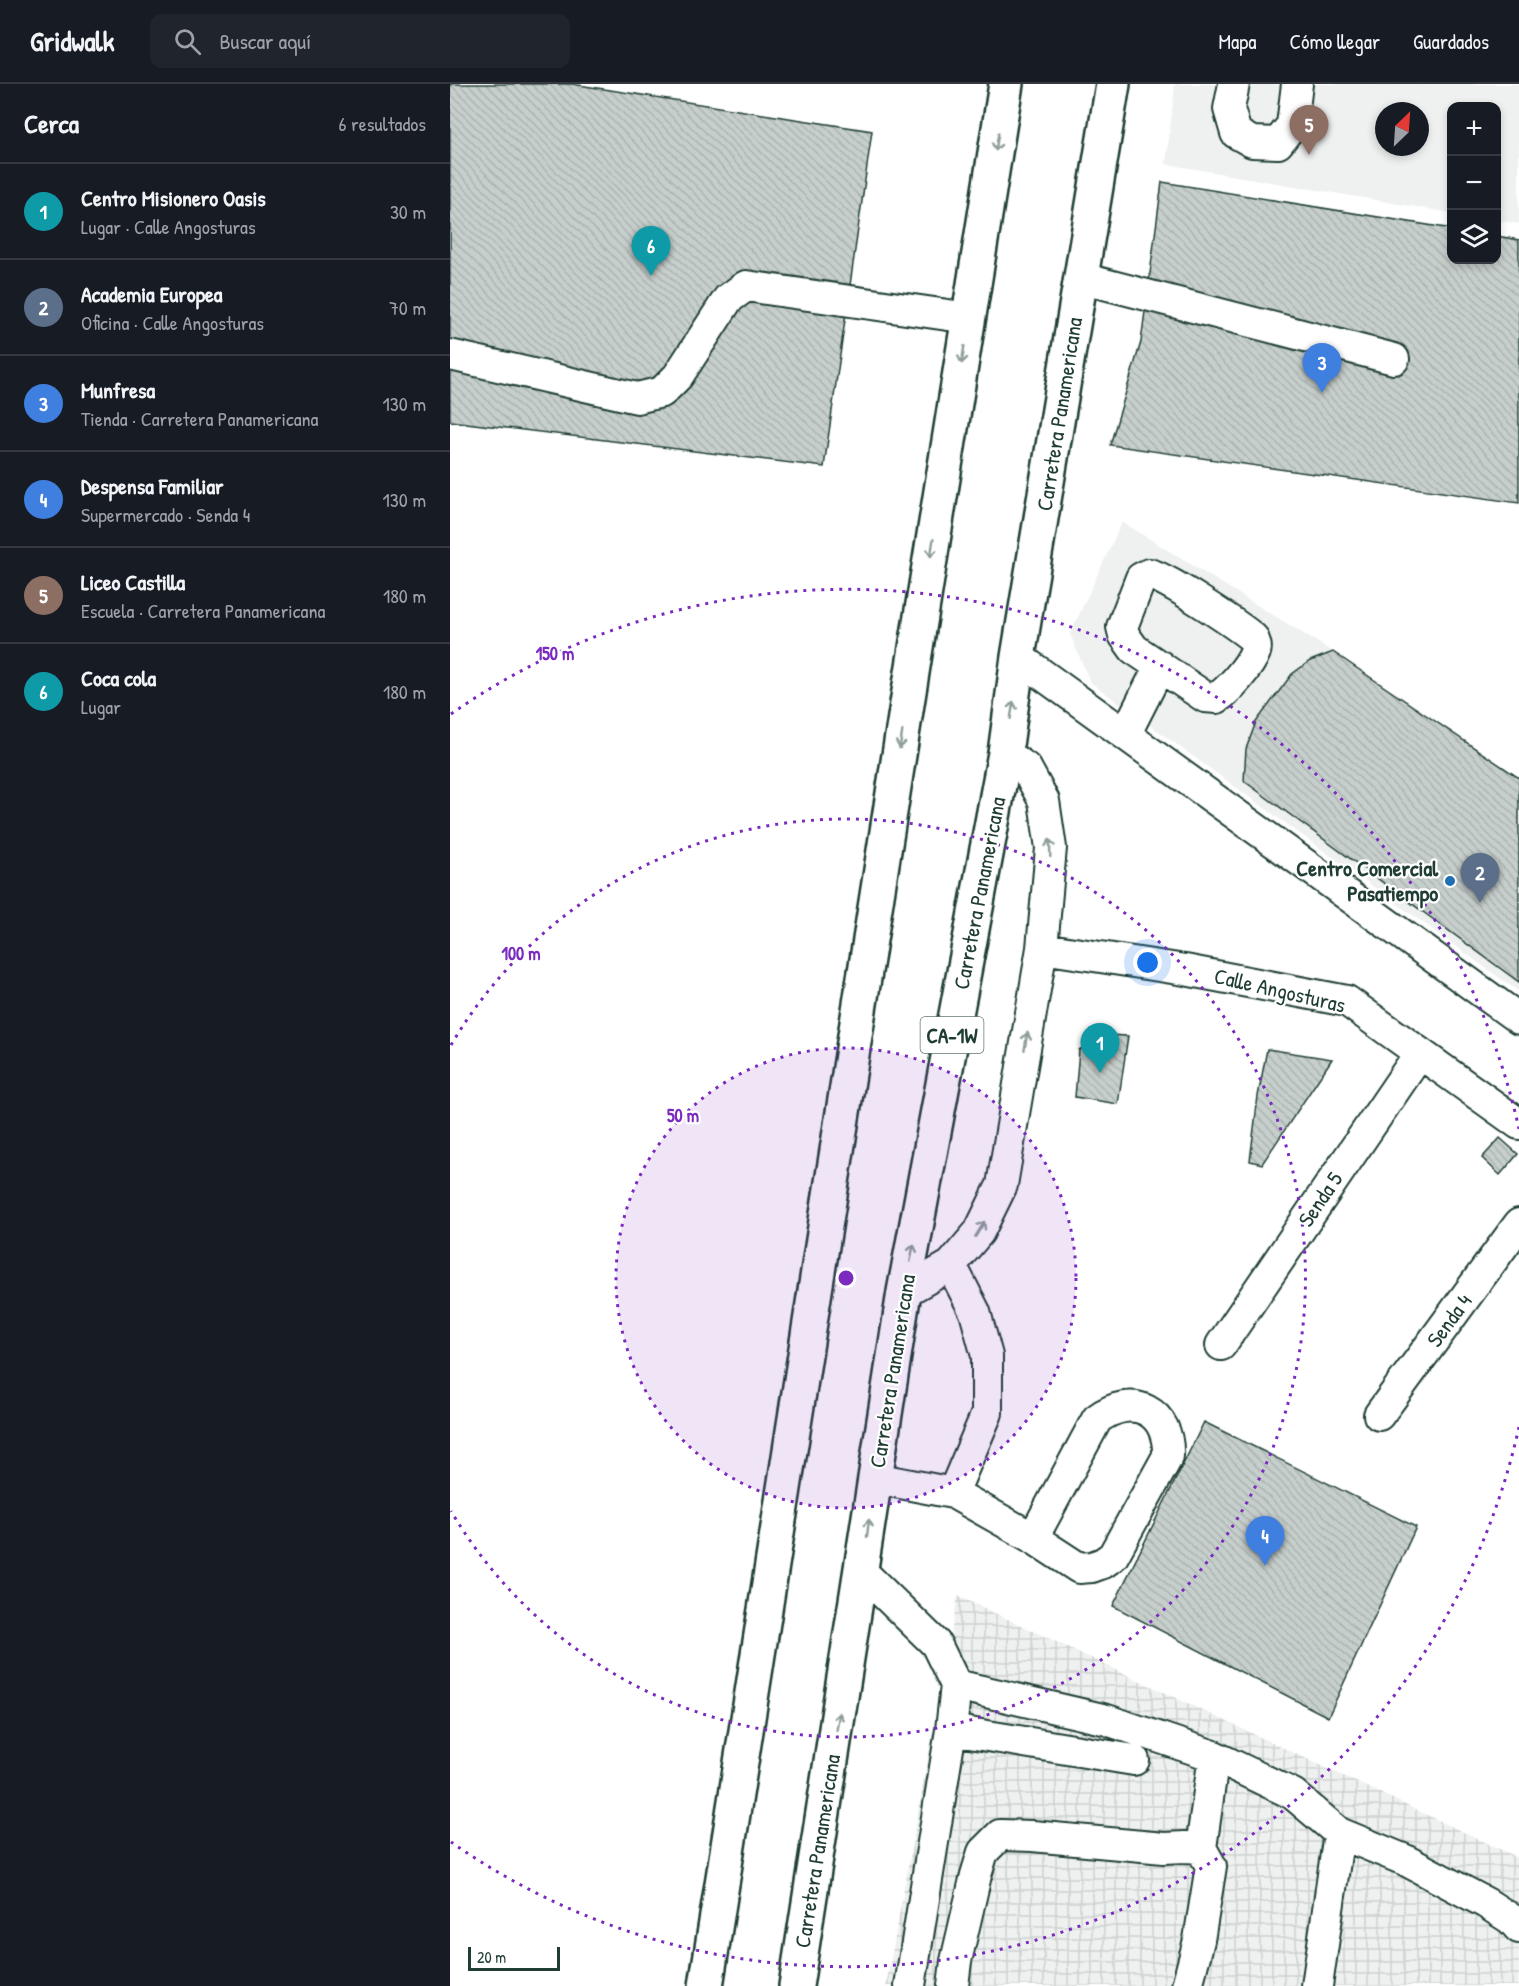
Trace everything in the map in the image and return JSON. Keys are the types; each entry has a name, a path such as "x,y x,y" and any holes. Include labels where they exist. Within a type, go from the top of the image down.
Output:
{"highway":[{"path":"706,1986 1006,84"},
{"name":"Carretera Panamericana","path":"796,1986 904,1292 1005,753 1018,657 1113,84"}],"street":[{"path":"1234,84 1229,109 1236,133 1252,142 1278,143 1292,125 1297,84"},
{"path":"1081,278 1394,359"},
{"path":"450,355 637,398 662,392 678,376 728,299 746,286 969,318"},
{"path":"1149,574 1157,576 1191,596 1249,635 1255,643 1253,657 1234,682 1217,698 1205,697 1160,666 1128,643 1122,627 1142,578 1149,574"},
{"path":"1018,657 1519,1019"},
{"path":"1126,733 1160,666"},
{"path":"904,1292 951,1265 979,1232 1002,1185 1042,948 1051,848 1044,801 1026,768 1005,753"},
{"name":"Calle Angosturas","path":"1042,948 1185,970 1347,1001 1519,1124"},
{"name":"Senda 5","path":"1221,1346 1420,1053"},
{"name":"Senda 4","path":"1379,1415 1519,1224"},
{"path":"951,1265 975,1312 987,1356 987,1413 953,1493"},
{"path":"874,1478 953,1493 1033,1538 1079,1568 1092,1567 1113,1556 1168,1456 1169,1440 1163,1426 1153,1414 1140,1407 1124,1405 1109,1410 1097,1419 1033,1538"},
{"path":"862,1572 936,1644 956,1686 910,1986"},
{"path":"956,1686 1107,1720 1214,1756 1293,1794 1339,1833 1405,1860 1466,1892 1511,1919 1519,1928"},
{"path":"951,1730 1134,1760"},
{"path":"1187,1986 1199,1940 1211,1866 1201,1848 1214,1756"},
{"path":"1317,1986 1339,1833"},
{"path":"953,1986 956,1961 978,1867 983,1852 1000,1835 1164,1848 1201,1848"}],"shaded area":[{"path":"1175,84 1519,84 1519,224 1501,221 1501,102 1447,102 1447,212 1166,164"},
{"path":"1122,522 1333,652 1519,778 1519,992 1090,682 1070,634"},
{"path":"958,1596 1519,1858 1519,1986 886,1986"}],"building":[{"path":"450,84 572,84 872,131 824,467 450,421"},
{"path":"1162,182 1447,228 1447,264 1501,264 1501,237 1519,240 1519,503 1110,445 1141,342"},
{"name":"Centro Comercial Pasatiempo","path":"1333,652 1519,778 1519,982 1244,781 1246,749 1256,722 1292,674 1310,661"},
{"path":"1104,1035 1128,1036 1118,1104 1075,1097 1079,1050"},
{"path":"1267,1049 1332,1059 1262,1164 1250,1161 1258,1096"},
{"path":"1500,1138 1518,1154 1500,1175 1482,1158"},
{"path":"1204,1422 1416,1527 1328,1717 1113,1606"}],"place":[{"name":"Liceo Castilla","path":"1309,155"},
{"name":"Coca cola","path":"651,276"},
{"name":"Munfresa","path":"1322,393"},
{"name":"Centro Comercial Pasatiempo","path":"1450,881"},
{"name":"Academia Europea","path":"1480,903"},
{"name":"Centro Misionero Oasis","path":"1100,1073"},
{"name":"Despensa Familiar","path":"1265,1566"}]}
